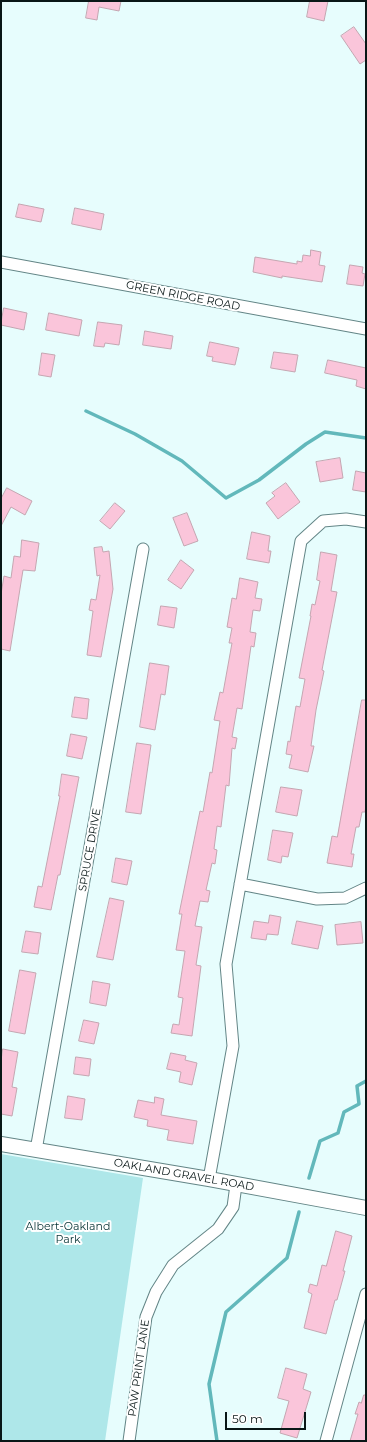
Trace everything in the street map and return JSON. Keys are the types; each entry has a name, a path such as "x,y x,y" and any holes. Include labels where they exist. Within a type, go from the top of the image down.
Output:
{"street":[{"name":"GREEN RIDGE ROAD","path":"1,262 366,329"},
{"path":"208,1179 233,1046 226,964 301,541 323,521 346,519 366,522"},
{"name":"SPRUCE DRIVE","path":"36,1150 143,549"},
{"path":"240,884 317,899 345,898 366,888"},
{"name":"OAKLAND GRAVEL ROAD","path":"1,1144 208,1179 366,1208"},
{"name":"PAW PRINT LANE","path":"129,1441 146,1318 156,1292 173,1266 218,1229 232,1207 236,1185"},
{"path":"326,1441 366,1294"}],"green space":[{"name":"Albert-Oakland Park","path":"1,1154 143,1178 105,1441 1,1441"}],"building":[{"path":"89,1 121,1 119,11 99,7 97,20 86,18"},
{"path":"310,1 328,1 324,21 307,17"},
{"path":"354,27 366,44 366,60 360,64 341,36"},
{"path":"19,204 44,209 41,222 16,217"},
{"path":"75,208 104,214 101,230 72,224"},
{"path":"311,250 321,252 319,265 325,266 322,282 282,276 282,278 253,272 255,257 297,264 297,261 302,262 303,255 310,256"},
{"path":"350,265 363,267 362,273 365,274 363,286 347,284"},
{"path":"4,308 27,313 24,330 1,325"},
{"path":"49,313 82,320 79,336 46,330"},
{"path":"98,322 122,325 119,345 105,343 104,347 94,346"},
{"path":"145,331 173,336 171,349 143,345"},
{"path":"210,342 239,348 235,365 212,361 213,357 207,356"},
{"path":"274,352 298,355 295,372 271,368"},
{"path":"42,353 55,355 51,377 39,375"},
{"path":"328,360 366,368 366,389 356,386 357,380 325,373"},
{"path":"340,458 343,478 320,482 316,462"},
{"path":"356,471 366,473 366,492 353,490"},
{"path":"286,483 300,502 278,519 266,503 275,496 272,493"},
{"path":"7,488 32,501 25,515 11,507 1,526 1,499"},
{"path":"115,503 125,511 110,529 100,521"},
{"path":"187,513 198,541 184,546 173,518"},
{"path":"252,532 270,536 268,551 271,551 269,563 247,559"},
{"path":"22,540 39,543 35,571 23,570 10,651 1,649 1,594 4,576 11,578 14,556 20,557"},
{"path":"102,547 103,552 109,551 113,589 101,657 87,655 93,611 89,610 91,599 96,600 100,575 97,576 94,548"},
{"path":"321,552 337,555 331,591 337,592 322,670 324,671 316,710 311,746 314,746 308,772 289,768 292,755 286,754 288,741 290,742 296,706 300,707 305,679 299,678 312,604 315,605 320,581 317,580"},
{"path":"181,560 194,570 181,589 168,580"},
{"path":"240,578 258,582 255,598 262,599 260,611 253,610 250,632 256,633 254,647 251,646 242,709 237,708 232,737 237,738 235,749 232,748 229,786 226,785 221,827 217,826 214,849 217,850 215,864 212,863 206,890 210,891 208,902 200,901 195,926 202,927 196,965 201,966 192,1036 171,1033 173,1024 179,1025 183,998 178,997 185,951 176,950 182,914 179,914 200,811 203,812 210,772 212,773 220,721 214,720 220,692 223,693 232,643 229,643 232,628 227,627 232,598 236,599"},
{"path":"161,606 177,608 174,628 158,625"},
{"path":"150,663 169,666 165,695 161,694 155,730 140,727"},
{"path":"75,697 89,699 87,719 72,717"},
{"path":"362,700 366,700 366,806 365,812 362,812 359,827 356,827 351,854 354,854 352,867 327,863 332,836 337,837"},
{"path":"71,734 87,737 82,759 67,756"},
{"path":"137,743 151,745 141,814 126,812"},
{"path":"62,774 79,777 60,875 58,875 51,910 34,907 38,886 42,887 60,796"},
{"path":"281,787 302,790 297,816 276,812"},
{"path":"273,830 293,833 288,857 282,856 281,863 268,860"},
{"path":"116,858 132,861 127,885 112,882"},
{"path":"110,898 124,901 113,960 97,957"},
{"path":"270,915 281,917 278,935 267,934 266,940 251,938 254,921 268,923"},
{"path":"297,921 323,926 318,949 292,944"},
{"path":"361,922 363,943 337,945 335,925"},
{"path":"26,931 41,933 38,954 22,952"},
{"path":"20,970 36,973 25,1034 9,1031"},
{"path":"93,981 110,984 106,1006 90,1003"},
{"path":"84,1020 99,1023 94,1044 79,1041"},
{"path":"3,1049 18,1052 12,1087 17,1088 12,1116 1,1114 1,1061"},
{"path":"171,1053 186,1056 185,1060 197,1063 192,1085 179,1082 181,1072 167,1069"},
{"path":"76,1057 91,1059 89,1076 74,1074"},
{"path":"68,1096 85,1099 82,1120 65,1118"},
{"path":"155,1097 164,1099 161,1115 197,1121 193,1144 167,1140 169,1130 147,1126 148,1120 134,1117 138,1100 154,1103"},
{"path":"336,1231 352,1236 343,1271 345,1271 337,1300 335,1300 326,1334 304,1328 312,1294 308,1292 310,1284 317,1286 322,1265 326,1266"},
{"path":"286,1368 307,1374 303,1389 311,1392 297,1438 280,1433 289,1401 278,1398"},
{"path":"364,1395 366,1395 366,1441 350,1441 358,1414 355,1414 359,1402 361,1403"}],"waterway":[{"path":"86,411 135,434 182,461 226,498 259,480 306,444 325,432 366,438"},
{"path":"309,1178 320,1141 338,1133 344,1112 359,1104 357,1086 366,1081"},
{"path":"217,1441 209,1384 226,1312 287,1258 299,1212"}]}
